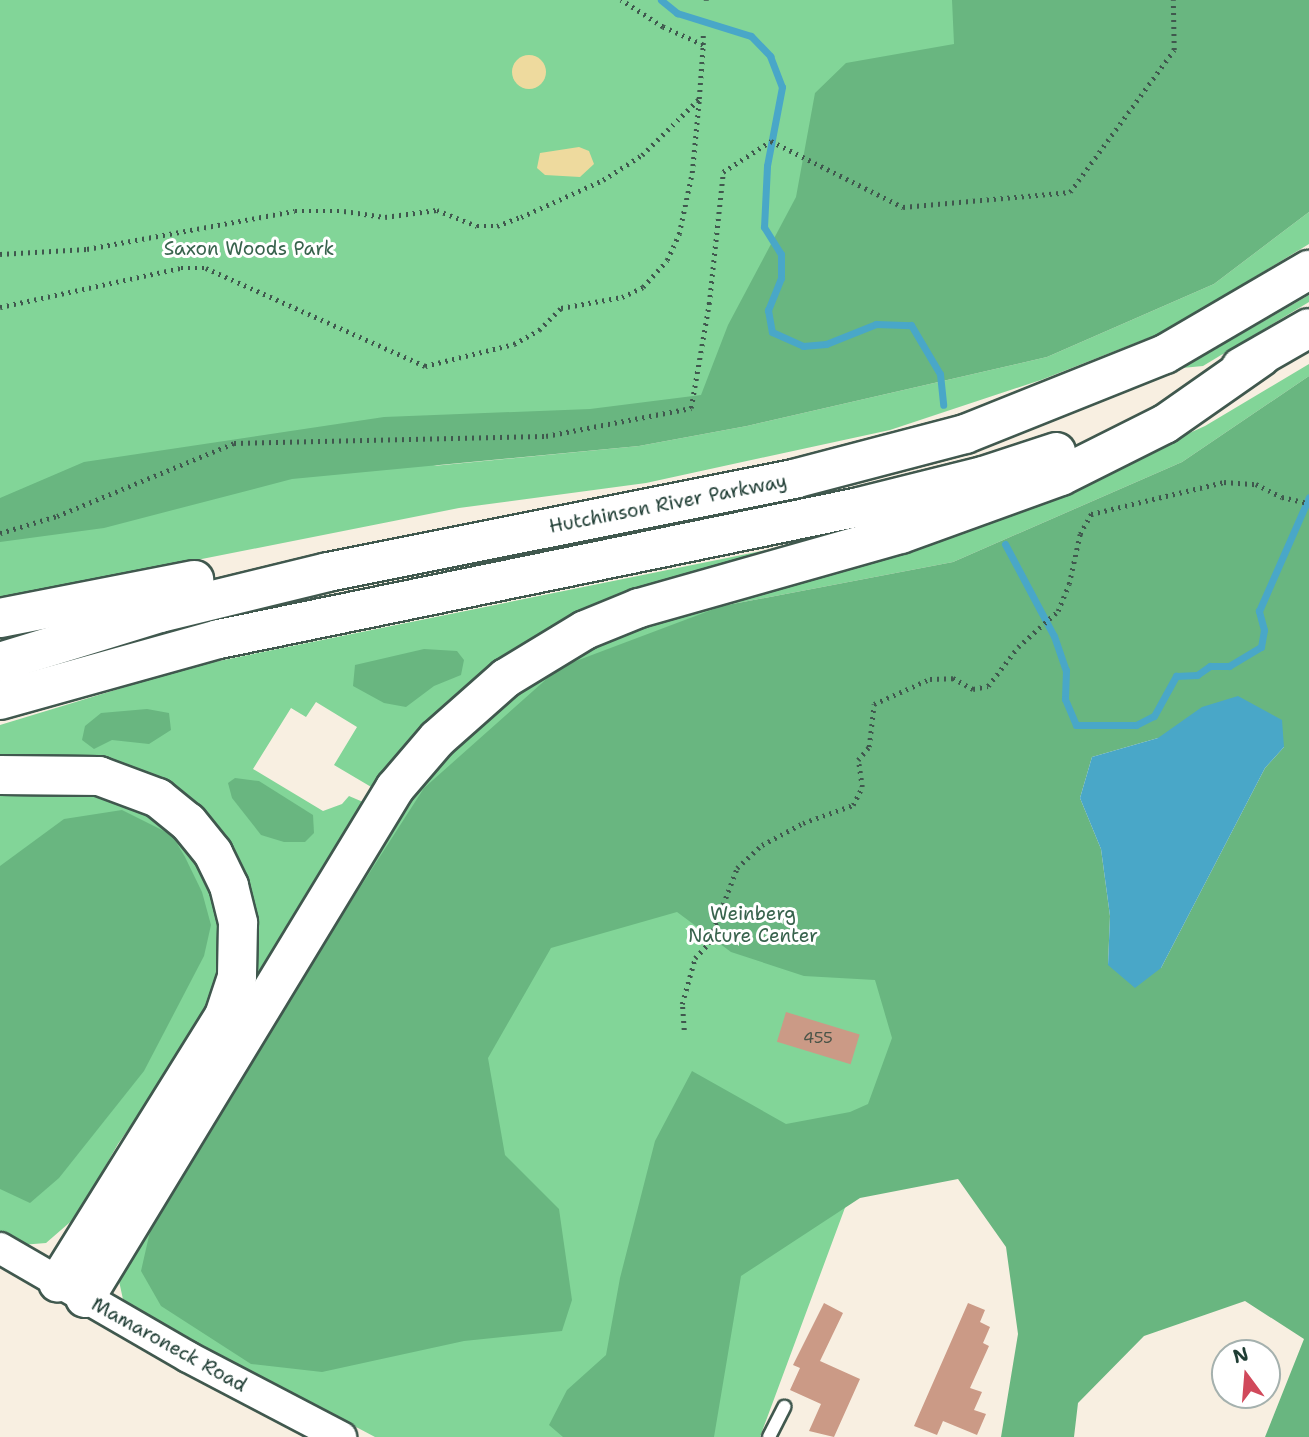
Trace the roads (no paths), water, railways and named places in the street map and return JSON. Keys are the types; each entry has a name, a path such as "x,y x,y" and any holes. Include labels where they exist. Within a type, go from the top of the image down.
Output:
{"highway":[{"name":"Hutchinson River Parkway","path":"0,662 244,592 418,553 797,478 965,434 1086,390 1165,354 1309,270"},
{"path":"72,1291 395,788 437,739 506,678 613,617 901,534 1061,476 1165,424 1262,356 1309,328"},
{"path":"0,700 243,633 859,507 983,476 1107,432 1262,356"},
{"path":"0,618 288,562 418,553"},
{"path":"0,775 99,776 158,798 188,822 213,853 238,923 237,977 223,1016 72,1291"}],"street":[{"name":"Mamaroneck Road","path":"0,1248 72,1291 341,1437"}],"lane":[{"path":"769,1437 784,1407"}],"water":[{"path":"1238,696 1282,720 1284,747 1265,768 1161,968 1135,988 1108,965 1110,916 1101,849 1080,798 1092,757 1158,738 1202,707"}],"waterway":[{"path":"661,0 677,13 751,36 770,56 782,87 767,166 764,227 781,254 781,278 768,310 772,332 803,346 826,344 876,324 911,325 940,374 943,405"},
{"path":"1005,544 1054,636 1066,670 1065,699 1076,725 1136,725 1154,716 1176,676 1197,675 1210,666 1229,666 1261,647 1264,630 1259,611 1309,497"}],"park label":[{"name":"Saxon Woods Park","path":"249,249"},
{"name":"Weinberg Nature Center","path":"753,925"}]}
